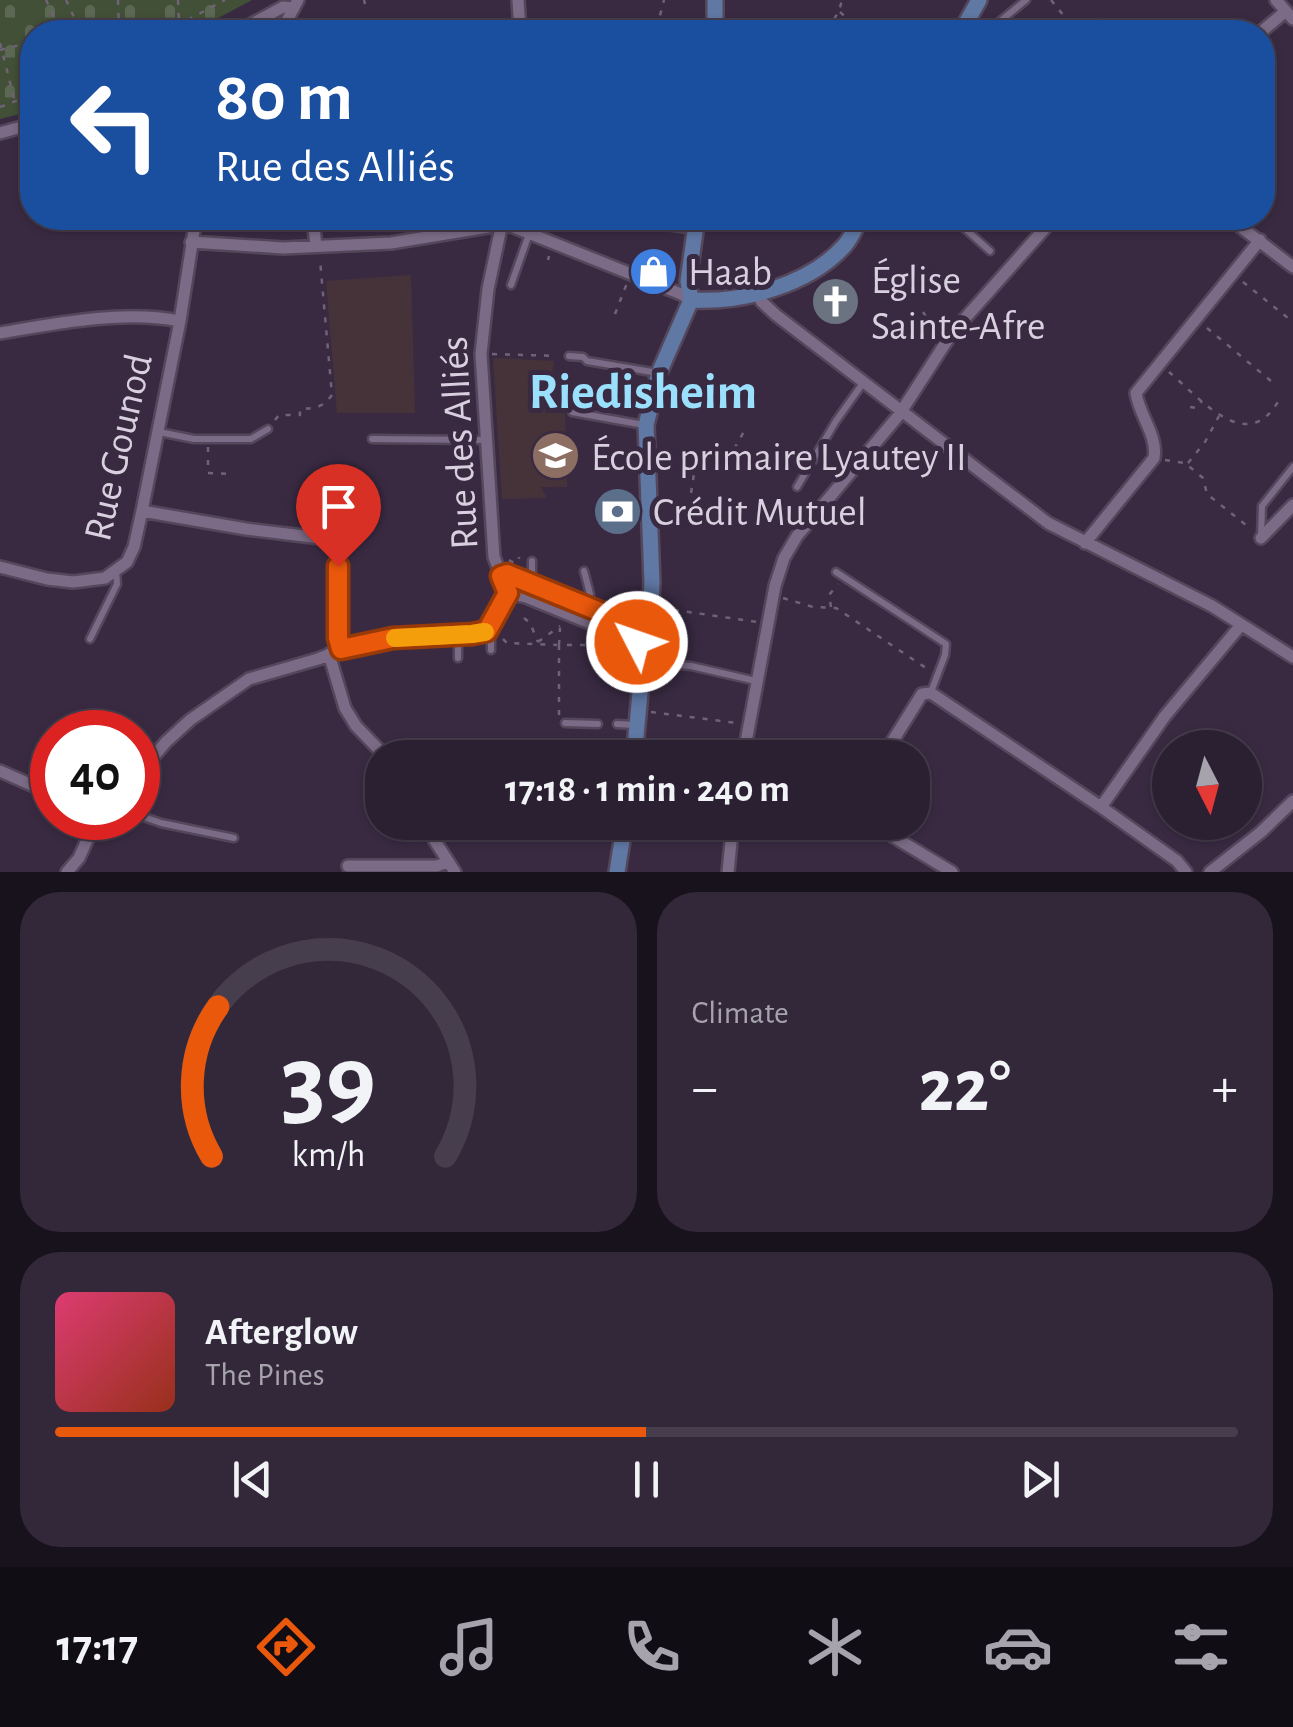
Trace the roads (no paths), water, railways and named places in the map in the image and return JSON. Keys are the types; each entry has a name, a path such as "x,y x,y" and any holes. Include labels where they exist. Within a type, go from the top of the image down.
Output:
{"street":[{"path":"1276,0 1289,15"},
{"path":"257,20 296,4"},
{"name":"Rue Gounod","path":"0,567 73,582 92,581 127,562 134,547 158,432 194,230"},
{"path":"316,230 318,250"},
{"path":"191,242 318,250 391,243 457,230"},
{"name":"Rue des Alliés","path":"487,631 508,593 494,557 481,366 488,289 500,230"},
{"path":"522,230 691,300 714,302 757,294 793,281 836,254 855,230"},
{"path":"636,740 642,662 636,632 650,600 652,582 646,425 659,374 691,300 688,281 695,230"},
{"path":"746,740 773,594 784,558 797,536 902,409 952,333 1043,230"},
{"path":"1246,230 1293,268"},
{"path":"1086,543 1154,456 1154,443 1136,393 1260,240"},
{"path":"757,294 776,315 1048,524 1212,606 1293,658"},
{"path":"0,333 110,318 157,316 180,320"},
{"path":"1261,538 1293,504"},
{"path":"142,510 336,540"},
{"path":"501,576 507,574 625,622 636,632"},
{"path":"508,593 526,596 624,637 636,632"},
{"path":"1101,807 1165,716 1240,625"},
{"path":"160,749 190,720 249,679 393,638 487,631"},
{"path":"335,652 344,708 370,740"},
{"path":"893,740 922,694 930,693 1101,807 1177,861 1186,872"},
{"path":"0,771 30,784"},
{"path":"1210,872 1293,801"},
{"path":"67,872 86,840"},
{"path":"436,840 451,867"},
{"path":"617,872 621,840"},
{"path":"728,872 731,840"},
{"path":"899,840 952,872"},
{"path":"348,866 451,867"}],"lane":[{"path":"1001,20 1026,0"},
{"path":"263,20 264,16"},
{"path":"967,230 990,250"},
{"path":"511,285 529,233"},
{"path":"569,356 659,374"},
{"path":"797,488 836,421 864,383"},
{"path":"572,412 646,425"},
{"path":"158,432 194,439 251,439 268,429"},
{"path":"372,439 487,440"},
{"path":"1261,538 1262,506 1293,466"},
{"path":"532,561 532,584"},
{"path":"335,652 338,566"},
{"path":"584,570 590,594 588,607"},
{"path":"90,639 116,584 116,571"},
{"path":"836,572 946,644 930,693"},
{"path":"487,631 494,649"},
{"path":"458,635 458,658"},
{"path":"642,662 692,666 757,682"},
{"path":"565,724 598,724"},
{"path":"617,724 637,725"},
{"path":"160,822 234,838"}],"place":[{"name":"Haab","path":"653,271"},
{"name":"Église Sainte-Afre","path":"836,302"},
{"name":"École primaire Lyautey II","path":"556,456"},
{"name":"Crédit Mutuel","path":"618,511"}],"district":[{"name":"Riedisheim","path":"643,390"}]}
